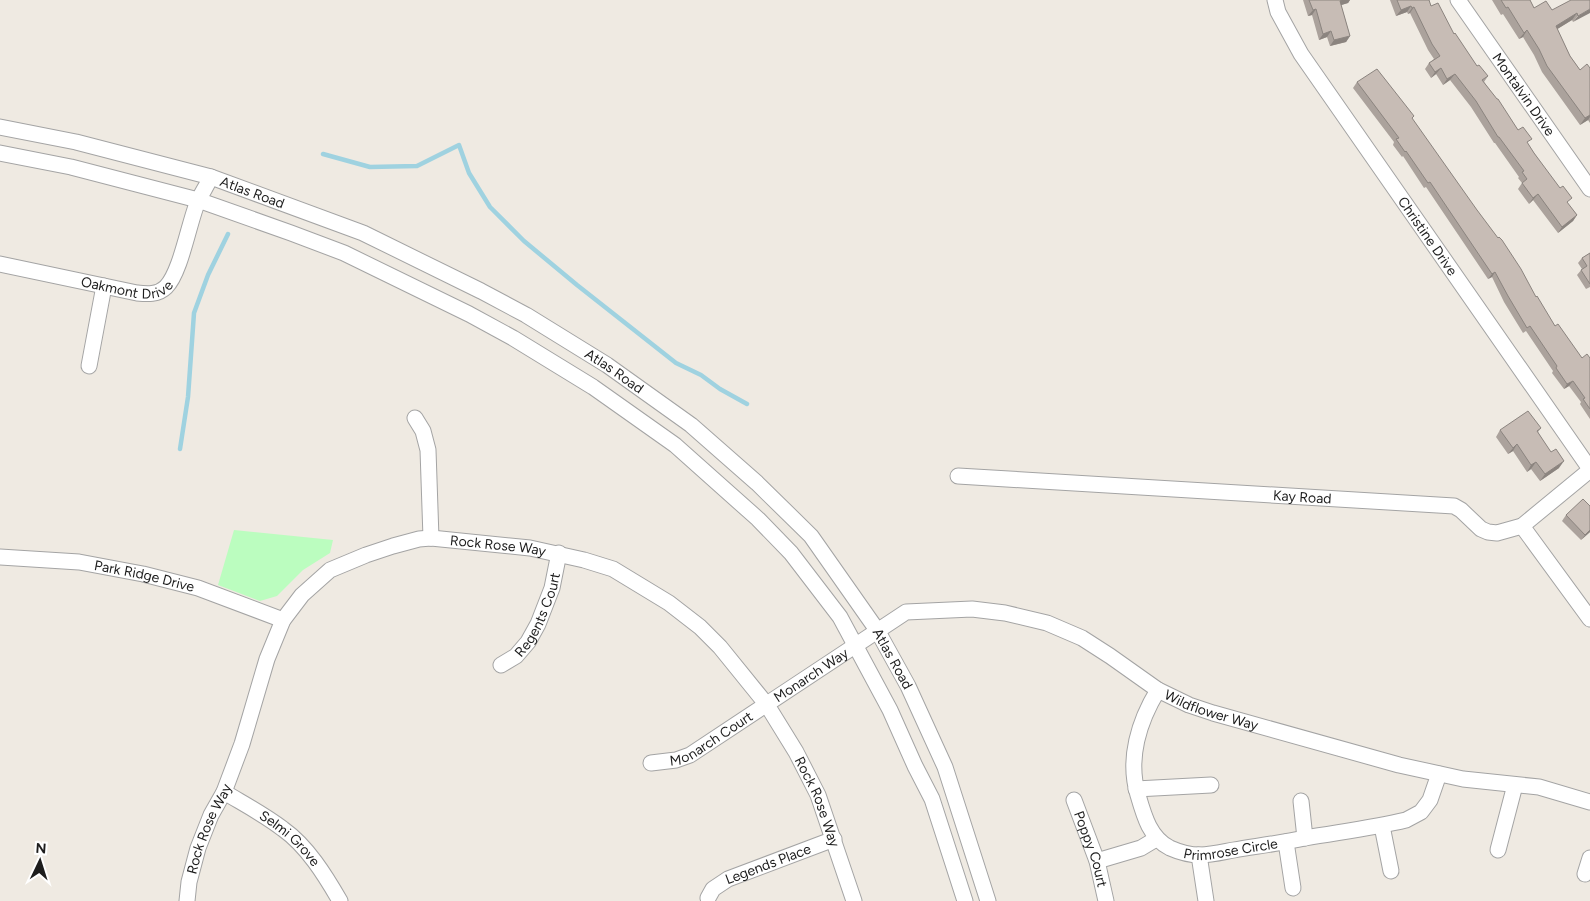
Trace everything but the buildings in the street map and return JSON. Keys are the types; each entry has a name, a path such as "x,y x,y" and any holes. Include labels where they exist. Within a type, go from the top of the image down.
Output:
{"street":[{"name":"Christine Drive","path":"1275,0 1278,12 1301,54 1590,470"},
{"name":"Montalvin Drive","path":"1458,0 1590,190"},
{"name":"Atlas Road","path":"0,127 76,142 211,177 363,232 526,315 607,365 691,424 757,482 811,536 877,630 908,686 945,768 988,901"},
{"name":"Atlas Road","path":"0,153 80,169 198,200 291,233 353,258 469,314 513,338 593,387 675,445 758,519 791,554 840,617 890,710 914,766 932,799 965,901"},
{"name":"Oakmont Drive","path":"0,264 137,293 152,294 159,292 167,287 177,268 198,200 211,177"},
{"path":"89,366 104,286"},
{"path":"415,418 423,431 428,450 432,538"},
{"path":"1590,470 1522,526 1590,619"},
{"name":"Kay Road","path":"958,476 1448,505 1461,510 1488,532 1497,533 1522,526"},
{"name":"Rock Rose Way","path":"187,901 189,882 198,848 211,815 224,792 242,744 267,659 283,620 302,595 330,570 393,546 419,539 432,538 530,548 584,560 613,570 669,603 700,627 720,647 766,705 809,775 834,839 854,901"},
{"name":"Regents Court","path":"501,665 516,656 528,642 538,624 552,588 559,553"},
{"name":"Park Ridge Drive","path":"0,557 79,562 142,574 198,588 283,620"},
{"name":"Wildflower Way","path":"855,645 906,612 972,609 1005,613 1047,623 1082,638 1158,690 1189,705 1213,713 1399,765 1463,779 1539,787 1590,802"},
{"name":"Monarch Way","path":"766,705 855,645"},
{"path":"1096,861 1141,848 1156,839 1145,818 1136,789 1133,752 1142,722 1158,690"},
{"name":"Monarch Court","path":"651,763 676,760 690,754 766,705"},
{"name":"Primrose Circle","path":"1156,839 1177,850 1199,855 1382,826 1406,820 1421,812 1430,800 1440,774"},
{"path":"1136,789 1211,785"},
{"path":"1498,850 1515,785"},
{"name":"Selmi Grove","path":"224,792 284,829 319,868 340,901"},
{"name":"Poppy Court","path":"1074,800 1096,861 1106,901"},
{"path":"1301,801 1305,838"},
{"path":"1382,826 1391,870"},
{"name":"Legends Place","path":"708,898 713,889 728,879 834,839"},
{"path":"1286,842 1292,888"},
{"path":"1199,855 1206,901"},
{"path":"1585,874 1590,858"}],"green space":[{"path":"234,530 333,540 330,553 303,570 277,596 260,601 218,585"}],"waterway":[{"path":"323,154 370,167 417,166 459,145 469,173 490,207 524,241 676,363 701,375 720,389 747,404"},
{"path":"180,449 188,397 194,313 208,275 228,234"}]}
